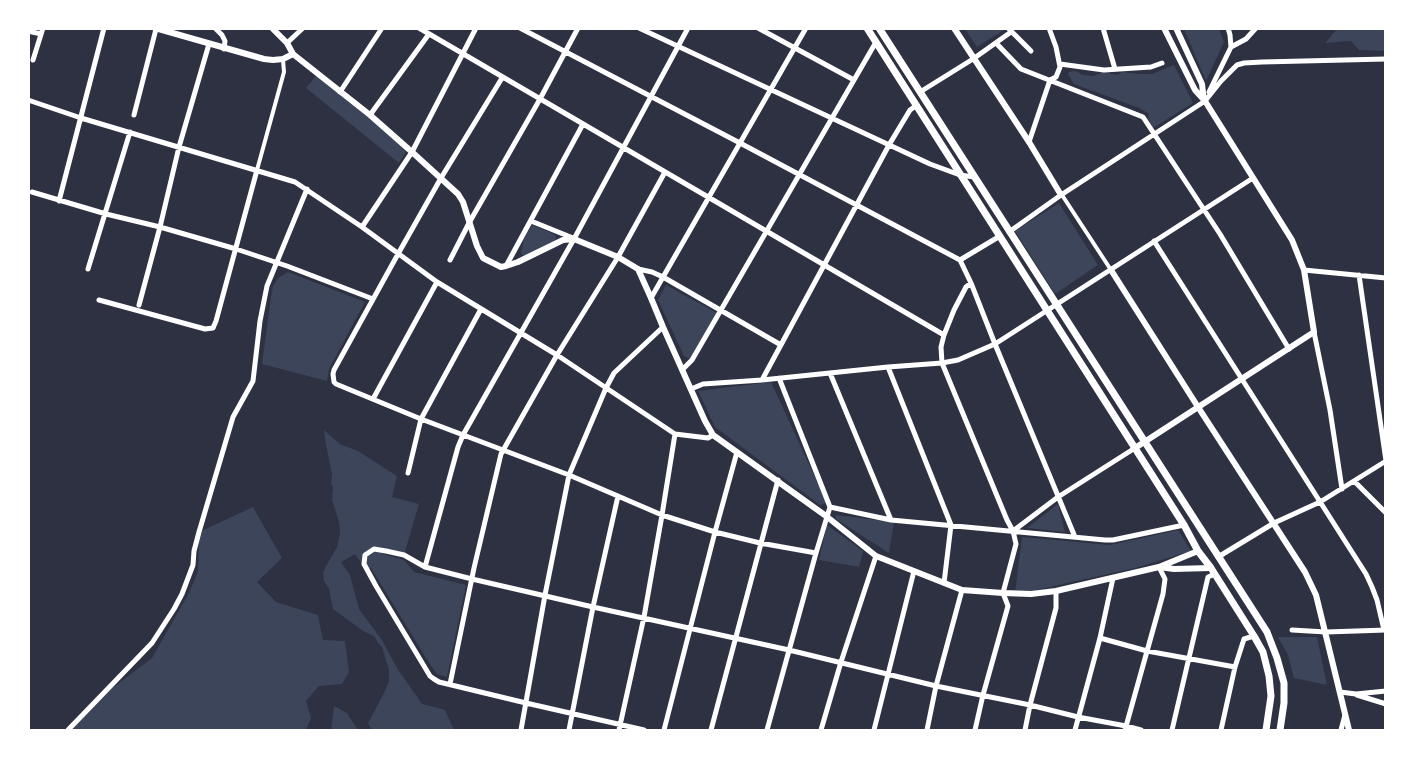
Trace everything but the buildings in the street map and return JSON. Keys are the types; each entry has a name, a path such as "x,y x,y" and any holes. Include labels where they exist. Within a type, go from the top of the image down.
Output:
{"main road":[{"path":"867,28 1254,636 1263,652 1269,676 1271,696 1266,730"},
{"path":"879,28 1266,633 1277,658 1284,683 1280,730"}],"street":[{"path":"59,201 104,28"},
{"path":"215,28 225,41 224,49"},
{"path":"272,28 287,43 293,54 370,115 458,194 464,202 469,223 483,258 501,267 506,266 563,240 574,239"},
{"path":"287,43 303,28"},
{"path":"340,92 382,28"},
{"path":"419,28 944,335"},
{"path":"362,227 412,152 477,28"},
{"path":"520,28 960,260 1075,537"},
{"path":"450,260 578,28"},
{"path":"639,28 930,164 960,176 974,177"},
{"path":"425,567 463,435 574,239 688,28"},
{"path":"758,28 854,80"},
{"path":"651,298 806,28"},
{"path":"954,28 1309,580 1326,632 1349,730"},
{"path":"1029,142 1050,80 1059,73 1060,64 1050,30 1058,28"},
{"path":"1103,28 1115,69"},
{"path":"1164,28 1195,90 1292,240 1304,270 1342,489"},
{"path":"1176,28 1202,84 1204,101"},
{"path":"1204,101 1231,47 1228,28"},
{"path":"1231,47 1246,39 1256,28"},
{"path":"134,115 155,29 264,59 283,59 293,54"},
{"path":"920,92 996,43 1009,30 1031,51"},
{"path":"28,31 42,31 33,60"},
{"path":"370,115 429,34"},
{"path":"682,369 692,360 876,42"},
{"path":"996,43 1021,69 1141,115 1220,234 1289,349"},
{"path":"139,305 179,147 209,44"},
{"path":"1009,232 1204,101 1237,65 1386,57"},
{"path":"99,300 205,329 213,328 284,72 283,59"},
{"path":"1060,64 1104,70 1151,67 1162,63"},
{"path":"502,78 441,178 334,370 333,377 336,384 569,475 662,515 715,532 816,553"},
{"path":"28,100 296,182 437,282 521,333 675,434 708,438 713,435"},
{"path":"762,380 889,145 910,110 916,105"},
{"path":"506,266 583,124"},
{"path":"88,269 130,132"},
{"path":"450,684 486,513 503,449 618,257 665,172"},
{"path":"691,389 703,384 958,360 995,344 1253,178"},
{"path":"68,730 152,643 182,594 193,566 199,532 233,417 253,381 267,285 307,189"},
{"path":"32,192 236,249 373,299"},
{"path":"531,221 618,257 638,270 652,272 663,277 781,345"},
{"path":"960,260 1000,236"},
{"path":"1154,241 1366,574 1385,630 1326,632 1292,630"},
{"path":"638,270 713,435 778,480 876,556 962,590 1031,594 1056,591 1159,567 1198,551"},
{"path":"1304,270 1386,278"},
{"path":"1218,557 1274,523 1320,502 1355,482 1386,461 1359,275"},
{"path":"373,399 437,282"},
{"path":"971,284 966,287 944,335 941,347 942,363 1013,531 1016,544 1003,593 1008,606 975,730"},
{"path":"408,473 421,419 481,309"},
{"path":"521,730 569,475 614,374 663,327"},
{"path":"1013,531 1058,497 1314,332"},
{"path":"888,366 951,525 944,583"},
{"path":"830,373 891,520"},
{"path":"767,730 830,507 779,378"},
{"path":"620,728 644,617 675,434"},
{"path":"664,730 737,452"},
{"path":"711,730 778,480"},
{"path":"1355,482 1386,513"},
{"path":"569,730 618,496"},
{"path":"830,507 891,520 1113,540 1184,525"},
{"path":"644,730 620,728 439,681 430,676 364,564 365,555 374,549 404,555 425,567 472,579 789,650 936,686 1142,730"},
{"path":"821,730 876,556"},
{"path":"1159,567 1213,571"},
{"path":"1125,728 1165,579 1159,567"},
{"path":"874,730 914,571"},
{"path":"1172,730 1208,577 1213,571"},
{"path":"1075,730 1100,638 1113,578"},
{"path":"927,730 936,686 962,590"},
{"path":"1025,730 1056,608 1056,591"},
{"path":"1221,730 1244,639 1254,636"},
{"path":"1100,638 1147,651 1235,668"},
{"path":"1356,694 1386,691"},
{"path":"1340,692 1356,694 1386,704"},
{"path":"1341,730 1345,715"}],"shaded area":[{"path":"965,29 1003,29 977,47"},
{"path":"1184,29 1219,29 1224,42 1206,81"},
{"path":"1337,29 1385,29 1385,51 1359,50 1351,41 1325,43"},
{"path":"1174,65 1193,103 1153,128 1148,118 1149,114 1139,108 1074,84 1068,74 1073,71 1093,76 1106,71 1117,75 1122,72 1152,74"},
{"path":"317,75 407,150 399,163 306,88"},
{"path":"1059,203 1098,265 1055,294 1015,231"},
{"path":"532,225 554,234 556,238 555,241 525,256 521,254 524,239"},
{"path":"288,272 365,302 329,369 327,381 262,364 273,286 278,278"},
{"path":"666,285 717,313 690,359 684,356 658,300"},
{"path":"771,382 827,503 820,505 715,427 698,391"},
{"path":"324,430 340,444 358,451 397,476 392,497 419,504 404,555 385,551 383,554 404,560 414,572 466,585 447,677 437,674 431,666 371,568 366,570 355,554 341,562 350,575 359,609 382,640 397,668 422,704 445,710 454,730 372,730 368,723 389,681 389,670 382,647 374,636 363,631 333,609 329,589 324,581 323,573 337,547 340,533 332,500 332,474"},
{"path":"1058,504 1065,532 1027,528"},
{"path":"253,507 282,558 257,582 276,602 318,615 323,640 345,641 349,672 342,684 319,686 306,701 311,718 306,730 68,730 99,698 152,658 189,593 198,571 199,532"},
{"path":"836,515 894,522 889,553 836,519"},
{"path":"827,525 863,551 859,567 819,560"},
{"path":"1178,530 1191,551 1135,568 1015,593 1022,537 1110,545"},
{"path":"1278,637 1317,637 1327,685 1294,678 1288,655"},
{"path":"334,706 347,713 358,730 331,730"}]}
